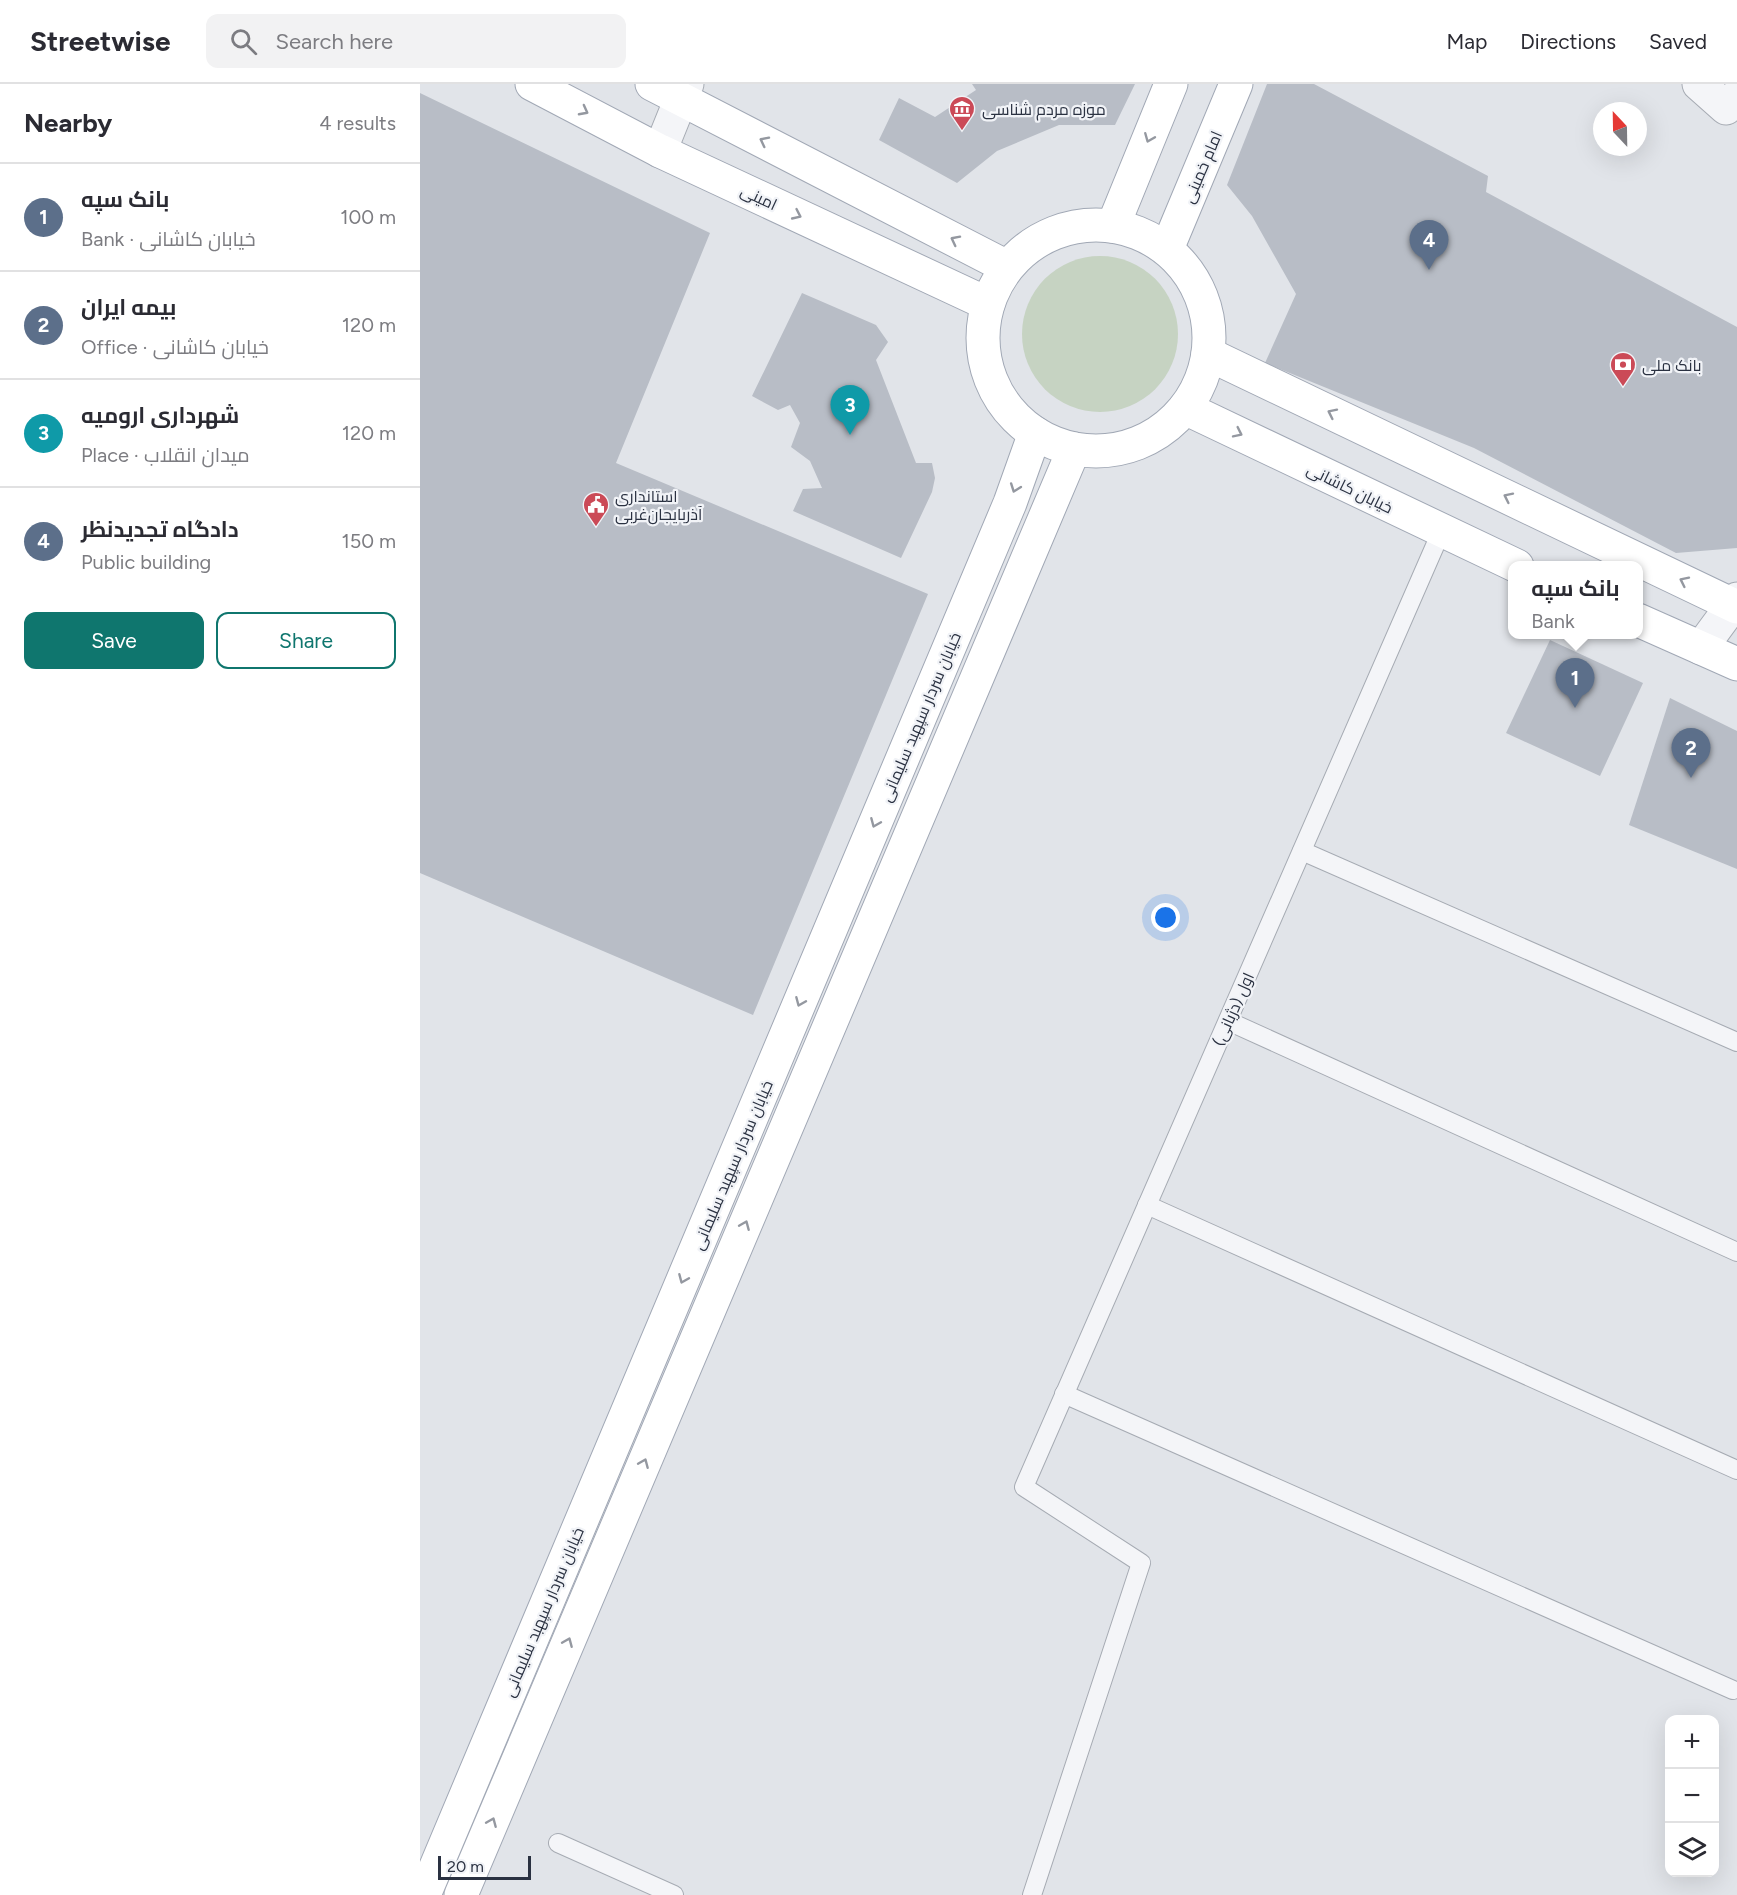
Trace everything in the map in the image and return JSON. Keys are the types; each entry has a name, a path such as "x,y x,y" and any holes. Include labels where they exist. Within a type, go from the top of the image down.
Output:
{"main road":[{"name":"امینی","path":"532,84 660,151 988,304"},
{"path":"652,84 685,92 1007,267"},
{"path":"1113,226 1171,84"},
{"name":"امام خمینی","path":"1167,249 1236,84"},
{"path":"1083,225 1113,226 1142,234 1167,249 1188,270 1202,296 1209,325 1208,354 1200,382 1185,408 1168,426 1147,439 1124,447 1099,451 1074,449 1051,442 1035,433 1007,409 993,385 985,359 983,340 988,304 1007,267 1029,247 1054,232 1083,225"},
{"path":"1208,354 1735,603"},
{"name":"خیابان کاشانی","path":"1185,408 1508,562"},
{"name":"خیابان سردار سپهبد سلیمانی","path":"424,1895 1010,503 1035,433"},
{"path":"461,1895 1074,449"},
{"path":"1643,622 1737,664"}],"street":[{"path":"1699,84 1726,108 1737,96"},
{"path":"660,151 685,92"},
{"path":"1701,648 1735,603"}],"lane":[{"name":"اول (دژبانی)","path":"1032,1895 1141,1563 1024,1487 1441,532"},
{"path":"1302,851 1737,1042"},
{"path":"1228,1021 1737,1252"},
{"path":"1147,1205 1737,1470"},
{"path":"1064,1394 1733,1690"},
{"path":"558,1843 674,1895"}],"green space":[{"path":"1100,256 1115,257 1130,262 1144,269 1155,279 1165,290 1172,304 1177,319 1177,349 1172,364 1165,378 1155,389 1144,399 1130,406 1115,411 1100,412 1085,411 1070,406 1056,399 1045,389 1035,378 1028,364 1023,349 1022,334 1023,319 1028,304 1035,290 1045,279 1056,269 1070,262 1085,257"}],"building":[{"name":"موزه مردم شناسی","path":"972,84 1135,84 1115,125 1059,125 997,151 957,183 879,140 899,98 935,117 976,90"},
{"path":"1267,84 1314,84 1488,176 1486,192 1737,327 1737,548 1676,553 1474,448 1265,363 1296,294 1252,216 1227,185"},
{"name":"استانداری آذربایجان‌غربی","path":"420,93 710,233 616,463 928,594 753,1015 420,873"},
{"path":"802,293 876,325 888,342 876,360 916,463 932,463 935,478 932,492 901,558 793,511 803,489 822,488 810,461 791,447 800,423 790,405 778,410 752,396"},
{"path":"1550,640 1643,683 1600,776 1506,733"},
{"path":"1670,698 1737,731 1737,869 1629,825"}],"place":[{"name":"موزه مردم شناسی","path":"962,132"},
{"name":"دادگاه تجدیدنظر","path":"1429,270"},
{"name":"بانک ملی","path":"1623,388"},
{"name":"شهرداری ارومیه","path":"850,435"},
{"name":"استانداری آذربایجان‌غربی","path":"596,528"},
{"name":"بانک سپه","path":"1575,708"},
{"name":"بیمه ایران","path":"1691,778"}]}
